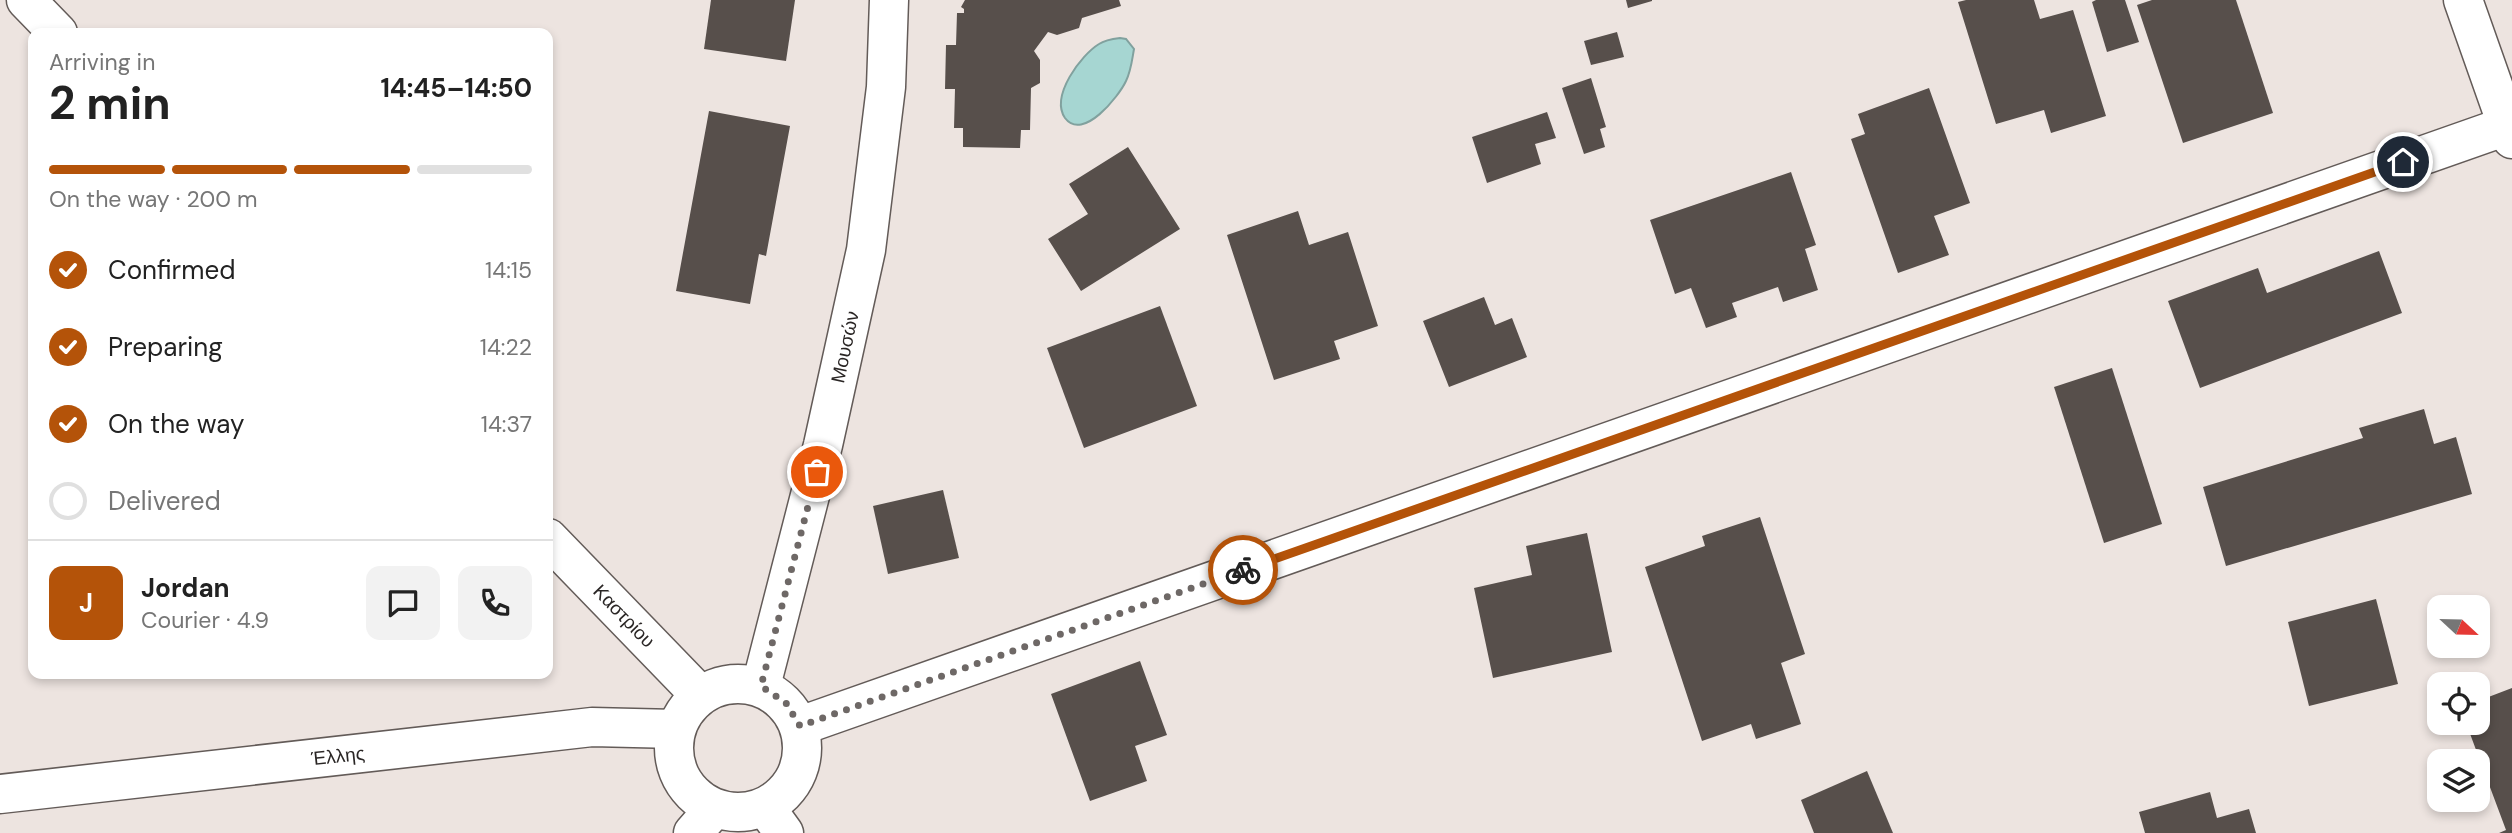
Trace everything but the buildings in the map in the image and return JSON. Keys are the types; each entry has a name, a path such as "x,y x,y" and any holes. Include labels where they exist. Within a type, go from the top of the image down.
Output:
{"street":[{"path":"26,0 53,28"},
{"name":"Μουσών","path":"761,686 824,445 866,250 886,87 889,0"},
{"path":"800,726 2511,129 2463,0"},
{"name":"Καστρίου","path":"553,543 700,695"},
{"path":"732,682 761,686 786,703 800,726 802,758 791,785 775,820 741,813 703,821 675,764 676,729 700,695 732,682"},
{"name":"Έλλης","path":"0,794 592,727 676,729"}],"water":[{"path":"1111,39 1126,39 1134,49 1126,81 1100,114 1090,121 1073,124 1065,118 1061,99 1076,66 1092,49"}],"way so far":[{"path":"817,472 761,686 786,703 800,726 1243,570"}],"route":[{"path":"1243,570 2403,162"}]}
